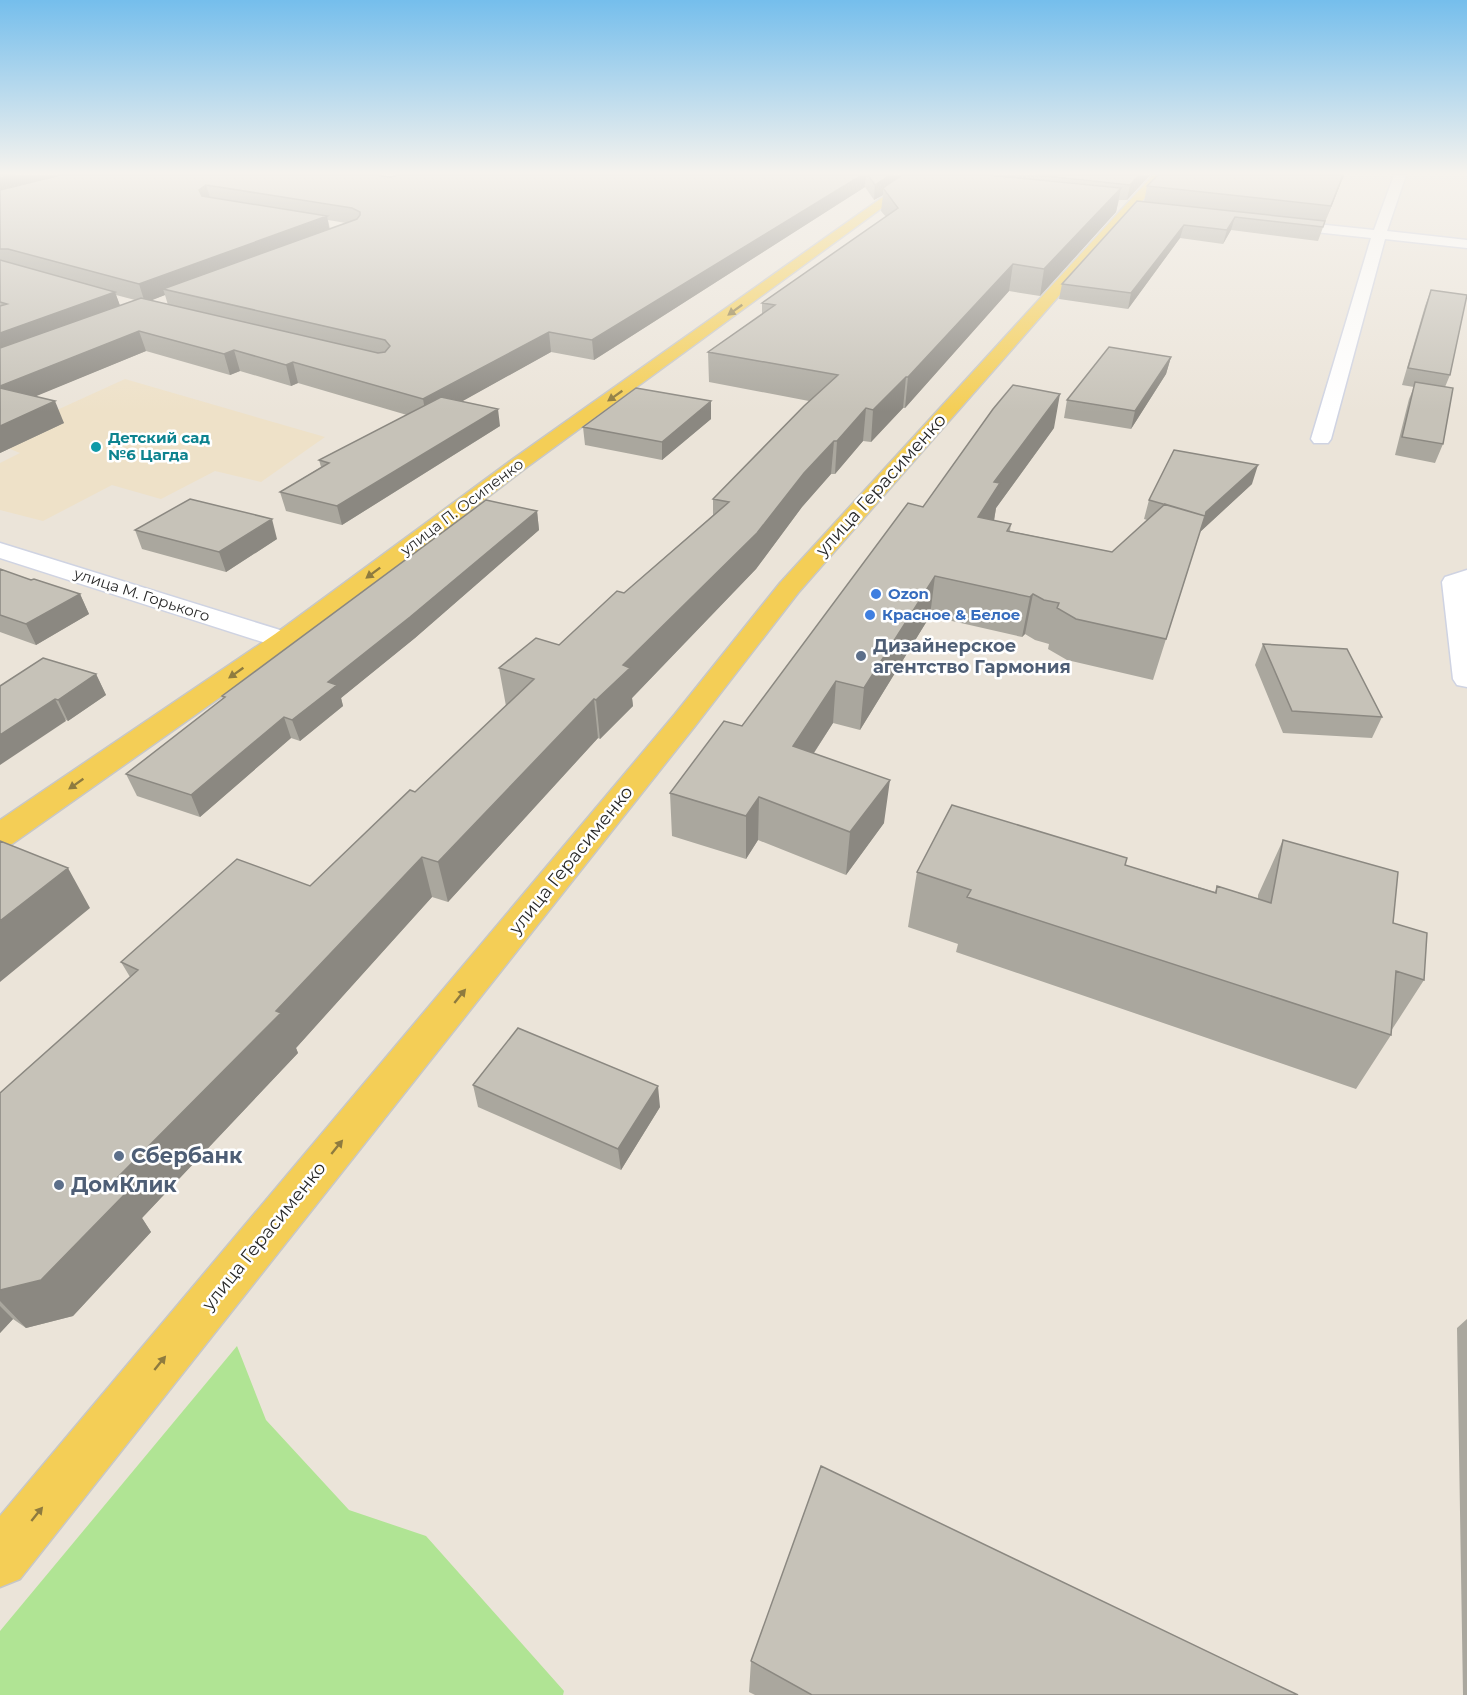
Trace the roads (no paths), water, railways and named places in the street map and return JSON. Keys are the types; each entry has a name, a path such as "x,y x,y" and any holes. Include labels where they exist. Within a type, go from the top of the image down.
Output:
{"main road":[{"name":"улица П. Осипенко","path":"0,836 284,640 520,463 811,254"},
{"name":"улица Герасименко","path":"0,1559 685,720 789,588 1085,254"}],"street":[{"path":"1321,439 1374,254"},
{"name":"улица М. Горького","path":"0,550 284,640"},
{"path":"1467,576 1454,582 1467,679"}],"place":[{"name":"Детский сад №6 Цагда","path":"96,447"},
{"name":"Ozon","path":"876,594"},
{"name":"Красное & Белое","path":"870,615"},
{"name":"Дизайнерское агентство Гармония","path":"861,656"},
{"name":"Сбербанк","path":"119,1156"},
{"name":"ДомКлик","path":"59,1185"}]}
